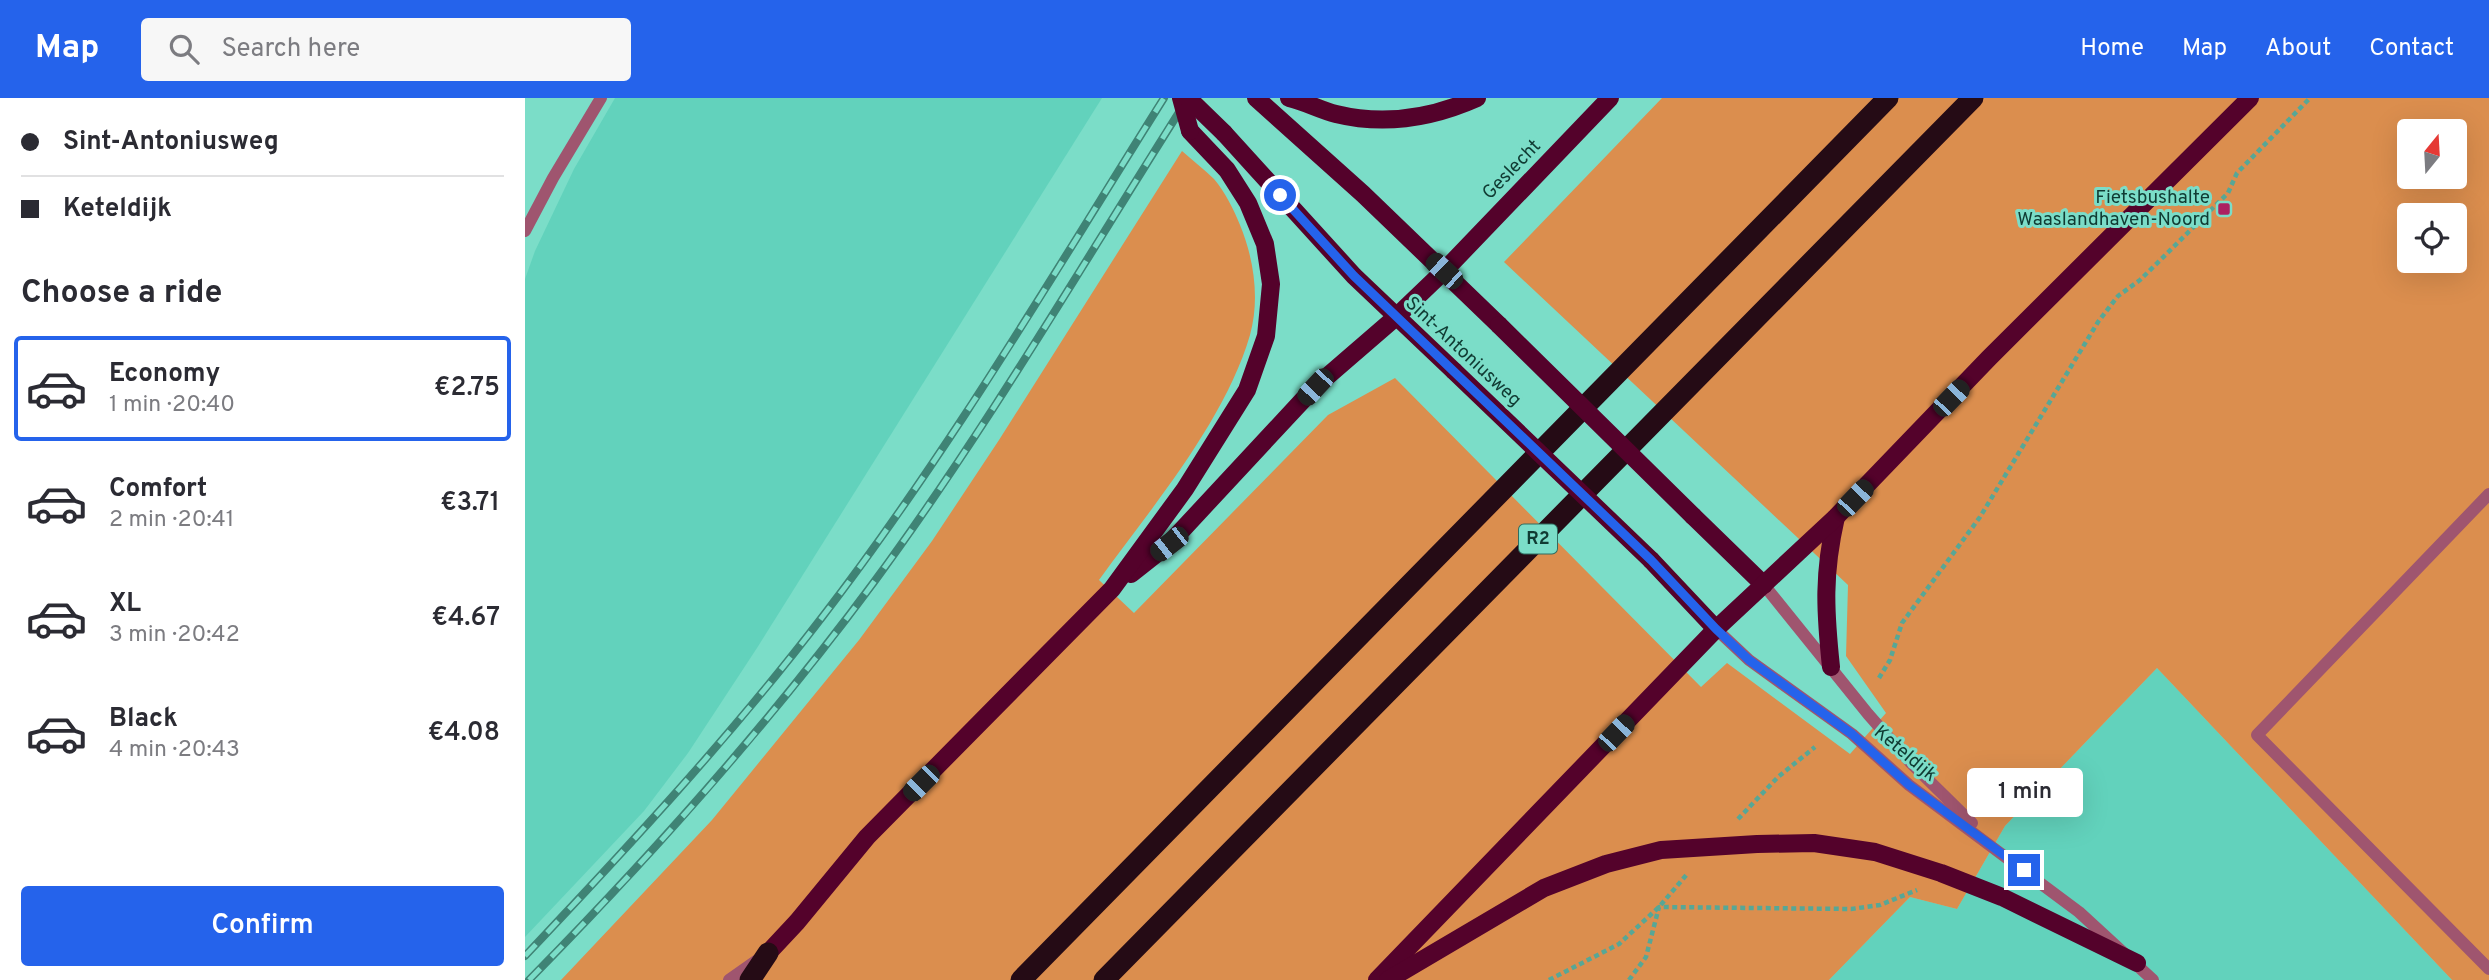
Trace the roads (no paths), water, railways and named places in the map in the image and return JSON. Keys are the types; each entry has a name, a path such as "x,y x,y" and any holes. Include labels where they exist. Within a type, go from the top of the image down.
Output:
{"highway":[{"path":"1021,980 1888,98"},
{"name":"R2","path":"1104,980 1973,98"},
{"path":"750,980 768,953"}],"main road":[{"path":"768,953 867,837 1112,589 1215,443 1247,390 1266,336 1271,284 1265,244 1248,204 1227,170 1190,131 1181,98"},
{"name":"Sint-Antoniusweg","path":"1188,98 1224,133 1354,276 1651,560 1716,629"},
{"path":"1257,98 1444,271 1765,586"},
{"path":"1289,98 1336,114 1375,119 1417,118 1477,98"},
{"name":"Geslecht","path":"1112,589 1169,544 1315,387 1396,317 1444,271 1610,98"},
{"path":"1377,980 1716,629 1836,517 1989,358 2250,98"},
{"path":"1831,667 1825,590 1828,552 1836,517"},
{"path":"1388,980 1544,888 1606,864 1661,850 1756,844 1814,843 1875,852 1941,873 2002,897 2137,964"}],"street":[{"path":"525,231 601,98"},
{"path":"2489,494 2257,735 2489,969"},
{"name":"Keteldijk","path":"1765,586 1911,763 2005,855"},
{"name":"Keteldijk","path":"1716,629 1749,660 1852,734 1909,785 2079,912 2153,980"},
{"path":"729,980 768,953"}],"railway":[{"path":"525,956 716,747 823,616 914,490 1000,361 1164,98"},
{"path":"529,980 709,787 793,686 874,582 957,464 1188,98"}],"place":[{"name":"Fietsbushalte Waaslandhaven-Noord","path":"2224,209"}]}
